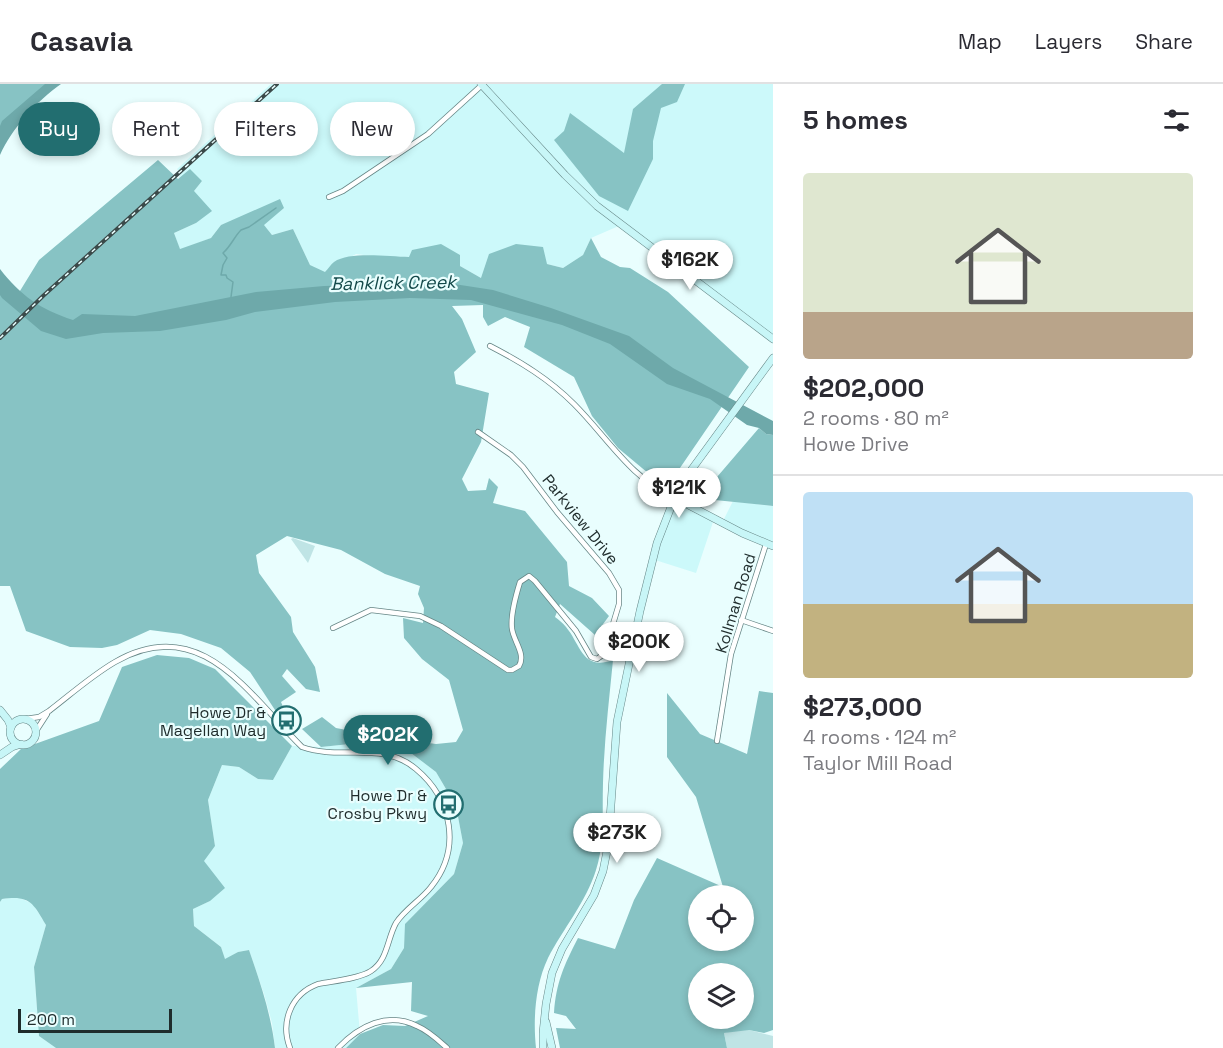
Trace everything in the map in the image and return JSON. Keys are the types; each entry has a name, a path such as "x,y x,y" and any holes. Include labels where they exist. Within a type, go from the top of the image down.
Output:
{"main road":[{"path":"482,84 565,175 597,206 773,339"},
{"path":"543,1048 547,990 552,972 562,949 594,895 603,871 608,846 617,722 657,543 675,498 692,469 773,358"},
{"path":"675,498 770,545"},
{"path":"1,711 33,723 36,731 30,743 21,744 2,753"},
{"path":"1,711 11,727 11,736 2,753"},
{"path":"11,727 13,723 23,719"},
{"path":"11,736 21,744"},
{"path":"545,1020 552,1048"}],"street":[{"path":"329,197 343,191 428,134 482,84"},
{"path":"490,346 518,360 558,389 639,476 675,498"},
{"name":"Parkview Drive","path":"478,432 511,454 523,466 557,512 616,583 620,604 607,645"},
{"name":"Kollman Road","path":"717,741 731,654 741,620 770,545"},
{"path":"333,628 371,610 420,616 441,626 502,667 513,670 519,666 522,656 514,637 512,622 520,582 529,576 535,580 576,631 591,657 600,658 607,645 632,650"},
{"path":"741,620 773,631"},
{"path":"23,719 39,717 113,663 135,652 160,648 187,650 211,658 227,669 302,747 314,752 366,751 391,754 417,770 434,788 445,808 450,829 448,851 441,873 430,889 397,922 383,958 376,967 366,974 310,987 299,996 290,1008 286,1024 290,1048"},
{"path":"36,731 49,711"},
{"path":"339,1048 362,1027 385,1020 418,1026 447,1048"}],"shaded area":[{"path":"0,84 53,84 38,102 18,102 18,125 0,146"},
{"path":"45,84 61,84 39,102 24,102"},
{"path":"271,84 773,84 773,339 621,225 591,238 583,255 563,268 547,264 481,278 460,266 409,257 356,254 325,273 310,265 293,229 272,235 263,224 284,208 221,225 211,238 180,250 174,233 196,223 194,191 202,181 179,179 180,173 177,169 191,156 202,156 202,146 214,136 214,156 318,156 318,102 251,102"},
{"path":"662,84 685,84 677,102 661,108 653,141 653,159 628,211 599,196 554,140 564,131 570,113 624,153 633,109"},
{"path":"18,107 18,126 0,155 0,126 2,121"},
{"path":"158,160 178,179 190,169 202,181 194,191 212,211 196,223 174,233 180,249 211,238 221,225 280,199 284,208 264,225 272,235 293,229 310,265 325,272 333,263 341,259 370,255 409,257 412,250 441,244 460,255 460,266 481,278 489,254 516,244 543,247 547,264 563,268 583,255 591,238 601,257 620,267 630,268 668,292 749,367 669,484 654,478 618,448 592,416 574,377 524,347 530,327 505,317 488,326 483,317 483,305 452,306 462,319 476,352 454,372 456,384 489,393 481,442 462,479 468,491 486,490 489,478 498,487 493,503 525,511 567,562 569,586 592,598 609,616 595,635 560,604 555,617 566,627 588,659 595,662 613,660 604,752 599,860 592,882 544,968 536,1003 536,1048 346,1048 360,1034 383,1025 405,1026 428,1016 411,1011 412,982 356,988 391,969 404,948 405,924 454,874 463,843 456,806 436,772 407,750 369,742 321,747 302,729 322,717 336,728 378,736 436,744 456,742 463,730 449,680 422,659 404,638 403,618 423,623 424,608 418,594 420,586 385,574 341,550 287,536 256,555 259,573 291,617 293,632 315,667 320,692 306,689 287,669 282,676 296,692 281,702 284,709 275,710 250,672 221,648 181,634 150,630 117,645 102,648 70,647 26,631 10,586 0,586 0,282 15,299 39,260"},
{"path":"0,269 32,300 73,320 82,314 135,316 256,292 324,286 401,284 428,280 493,290 629,336 673,368 773,421 773,435 747,425 710,399 667,384 610,344 562,325 471,300 410,298 335,302 255,312 226,320 160,331 103,333 66,339 41,331 2,298"},
{"path":"759,428 766,434 773,435 773,506 715,500 721,489 717,477"},
{"path":"675,498 714,519 696,573 652,559"},
{"path":"733,501 773,506 773,546 722,523"},
{"path":"291,539 315,546 308,563"},
{"path":"157,655 189,658 215,669 292,746 273,780 258,779 239,767 222,765 208,800 215,846 204,861 225,888 210,901 193,909 194,926 221,947 225,959 238,952 249,950 268,1010 275,1048 56,1048 39,1036 34,967 46,925 30,902 11,898 2,899 0,902 0,769 21,749 99,721 122,667"},
{"path":"759,691 773,693 773,1030 764,1033 749,1030 724,1033 727,1048 560,1048 556,1028 576,1029 566,1016 554,1013 562,974 578,938 615,949 634,900 657,858 718,885 688,885 688,951 754,951 754,885 722,885 696,797 667,757 667,693 700,734 747,754"},
{"path":"369,742 407,750 436,772 456,806 463,843 454,874 406,923 404,948 391,969 356,988 360,1034 346,1048 275,1048 272,1023 249,950 238,952 225,960 221,947 194,926 193,909 210,901 203,861 215,846 208,800 222,765 239,767 258,779 273,780 292,746 321,747"},
{"path":"18,897 33,904 46,925 34,967 39,1036 56,1048 0,1048 0,902 2,899"},
{"path":"749,1030 773,1036 773,1048 727,1048 724,1033"}],"waterway":[{"path":"231,297 233,282 226,275 221,275 227,258 223,253 241,230 276,208"}],"railway":[{"path":"0,338 43,296 277,84"}],"place":[{"name":"Howe Dr & Magellan Way","path":"287,721"},
{"name":"Howe Dr & Crosby Pkwy","path":"448,804"}],"water label":[{"name":"Banklick Creek","path":"393,283"}]}
